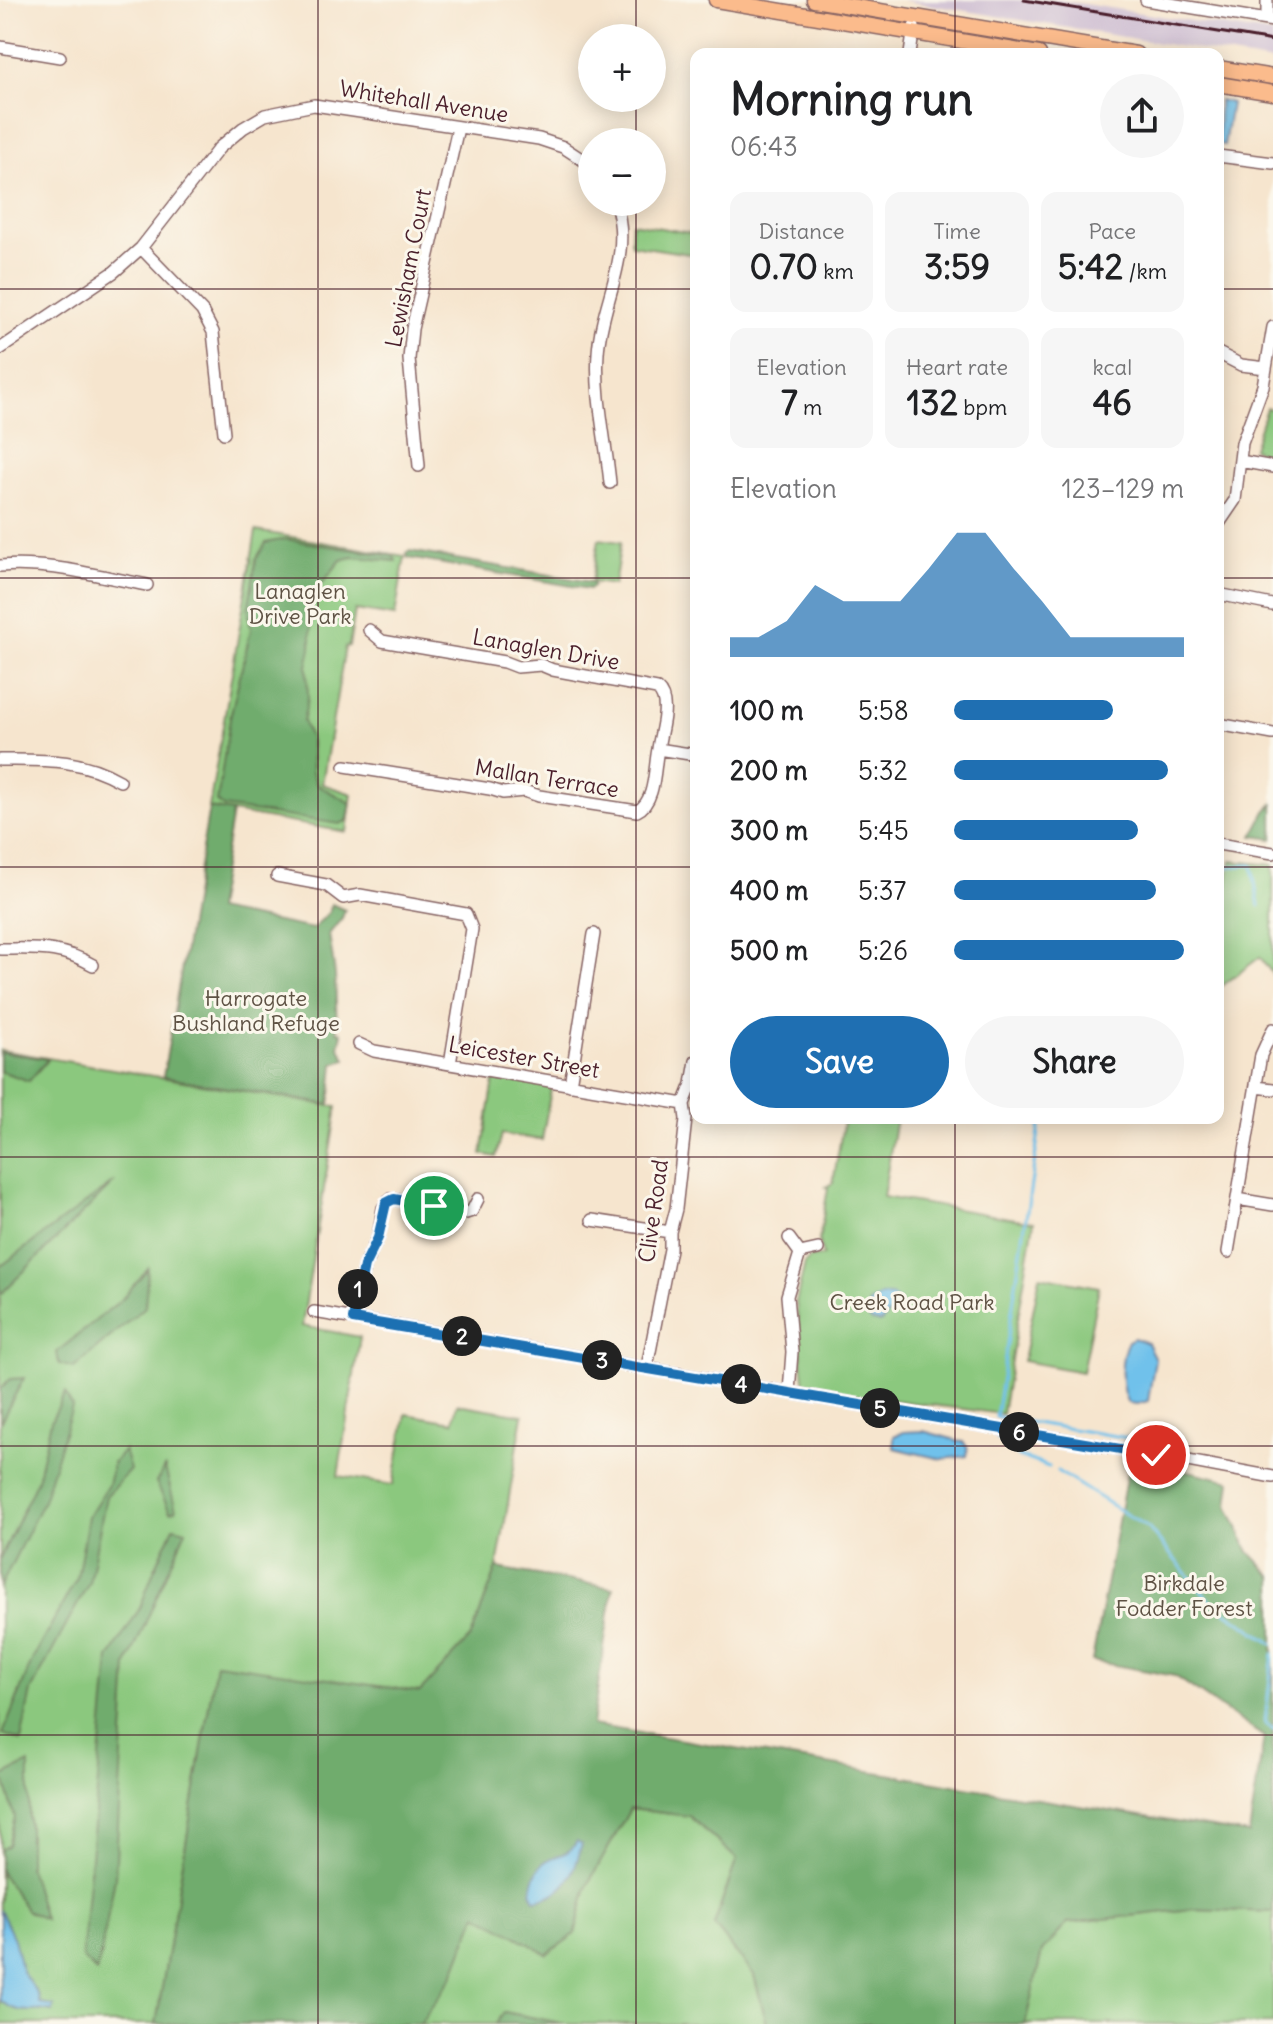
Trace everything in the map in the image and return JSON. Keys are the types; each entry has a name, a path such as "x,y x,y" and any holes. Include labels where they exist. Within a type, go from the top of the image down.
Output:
{"main road":[{"path":"716,0 1003,48"},
{"path":"814,0 1076,48"},
{"path":"1224,69 1273,77"},
{"path":"1224,85 1273,93"}],"street":[{"path":"1146,0 1270,21 1267,0"},
{"path":"911,48 915,17"},
{"path":"0,47 60,57"},
{"name":"Whitehall Avenue","path":"0,349 99,284 141,248 219,148 265,115 314,105 549,142 578,154"},
{"name":"Lewisham Court","path":"419,466 409,359 412,329 458,128"},
{"path":"1224,157 1273,163"},
{"path":"610,483 598,353 621,249 622,230 618,216"},
{"path":"141,248 202,311 213,332 224,433"},
{"path":"1224,514 1235,500 1242,443 1263,386 1273,327"},
{"path":"1224,356 1241,365 1266,368"},
{"path":"1240,461 1273,467"},
{"path":"0,566 62,567 147,585"},
{"path":"1224,595 1272,605"},
{"name":"Lanaglen Drive","path":"369,630 382,641 504,662 517,667 541,665 548,669 657,689 662,693 665,704 658,749"},
{"path":"1224,725 1273,734"},
{"path":"658,749 690,754"},
{"name":"Mallan Terrace","path":"345,766 500,792 524,791 637,811 643,809 649,798 658,749"},
{"path":"0,760 75,763 99,769 120,781"},
{"path":"1224,845 1273,853"},
{"path":"277,876 326,885 343,898 360,895 466,914 472,929 450,1064"},
{"path":"570,1085 594,934"},
{"path":"0,949 51,949 72,953 93,965"},
{"path":"1228,1252 1261,1055 1273,1029"},
{"name":"Leicester Street","path":"359,1044 374,1051 684,1104"},
{"path":"1256,1087 1273,1089"},
{"name":"Clive Road","path":"647,1367 670,1249 686,1119 684,1104 690,1089"},
{"path":"353,1319 364,1266 378,1238 386,1203 390,1199 466,1213 472,1211 478,1199"},
{"path":"1237,1199 1273,1205"},
{"path":"592,1220 670,1232"},
{"path":"789,1238 800,1253"},
{"path":"800,1253 818,1249"},
{"path":"789,1392 792,1352 786,1305 788,1284 800,1253"},
{"path":"314,1312 1273,1477"}],"shaded area":[{"path":"901,0 1059,0 1273,34 1273,62 1224,54 1224,48 1189,48"}],"green space":[{"path":"632,223 690,233 690,254 631,245"},
{"path":"1266,408 1273,409 1273,455 1260,453 1253,448"},
{"name":"Lanaglen Drive Park","path":"256,531 405,556 395,616 355,610 349,646 345,647 322,784 352,794 347,832 209,808"},
{"name":"Lanaglen Drive Park","path":"285,539 394,556 396,561 353,557 341,560 316,591 311,610 308,699 303,721 311,741 312,772 317,785 351,803 348,820 340,824 223,807 217,802 230,718 251,629 248,610 256,559 266,543"},
{"path":"599,539 621,542 614,585 592,582"},
{"path":"410,551 591,582 594,586 589,589 408,558"},
{"path":"1273,804 1273,839 1253,836 1266,811"},
{"name":"Harrogate Bushland Refuge","path":"209,808 232,812 216,910 313,929 329,912 332,904 345,910 329,934 335,974 337,1031 342,1033 339,1047 346,1059 334,1064 330,1105 163,1077"},
{"path":"1231,861 1273,865 1273,975 1260,957 1224,984 1224,904"},
{"path":"0,1050 337,1107 302,1326 360,1337 338,1476 393,1485 406,1414 453,1422 457,1404 523,1415 497,1568 471,1637 420,1692 216,1664 156,2024 0,2024"},
{"path":"0,1052 48,1059 29,1081 0,1071"},
{"path":"495,1074 552,1084 542,1140 502,1134 496,1157 482,1154"},
{"name":"Creek Road Park","path":"895,1124 883,1197 1034,1222 1002,1414 805,1389 796,1302 805,1263 810,1258 823,1256 819,1241 826,1187 833,1183 843,1125"},
{"path":"115,1181 0,1295 0,1267"},
{"path":"148,1268 145,1307 74,1368 59,1364 57,1352 122,1299"},
{"path":"1040,1276 1099,1287 1082,1372 1023,1361"},
{"path":"24,1378 0,1423 0,1389 10,1379"},
{"path":"65,1393 72,1407 43,1501 0,1588 0,1559 37,1480 51,1421"},
{"path":"124,1450 130,1470 106,1496 89,1583 31,1691 21,1741 3,1734 34,1656 77,1578 88,1517 108,1485 113,1463"},
{"name":"Birkdale Fodder Forest","path":"1130,1457 1231,1481 1228,1505 1249,1552 1273,1577 1273,1912 1192,1909 1068,1923 1042,1951 1025,2024 767,2024 754,1975 714,1925 737,1859 689,1816 630,1809 587,1886 575,1934 547,1954 477,1914 453,1975 420,2024 156,2024 216,1663 420,1692 471,1637 497,1568 613,1588 592,1725 1249,1834 1264,1737 1175,1676 1092,1661"},
{"path":"165,1468 176,1510 170,1512 156,1482"},
{"path":"174,1527 186,1530 127,1665 115,1878 97,1972 82,1958 109,1658 140,1608"},
{"path":"29,1763 29,1867 44,1919 27,1911 0,1871 0,1850 8,1845 15,1817 3,1776"},
{"path":"630,1809 689,1816 737,1859 714,1925 754,1975 767,2024 566,2024 505,2012 496,2024 420,2024 453,1975 477,1913 547,1954 575,1934 587,1886"},
{"path":"1192,1909 1273,1912 1273,2024 1025,2024 1042,1951 1068,1923"},
{"path":"504,2012 566,2024 496,2024"}],"water":[{"path":"1224,101 1231,103 1224,145"},
{"path":"881,1296 892,1296 900,1301 899,1310 887,1315 881,1323 871,1321 866,1313 869,1303"},
{"path":"1134,1338 1147,1343 1155,1359 1148,1401 1137,1404 1128,1403 1122,1381 1125,1347"},
{"path":"923,1431 963,1442 968,1448 967,1456 941,1459 894,1448 894,1436 903,1432"},
{"path":"577,1841 582,1844 568,1881 555,1893 535,1900 531,1891 540,1867 565,1853"},
{"path":"0,1910 14,1939 22,1971 38,1995 40,2004 54,2006 53,2012 19,2010 0,2000"}],"waterway":[{"path":"1224,868 1252,865 1259,906"},
{"path":"1040,1124 996,1417 1160,1443"},
{"path":"996,1437 1018,1456 1049,1467"},
{"path":"1057,1471 1148,1528 1210,1601 1273,1644"},
{"path":"1273,1654 1265,1723 1273,1729"}],"railway":[{"path":"1024,0 1273,41"}],"route":[{"path":"434,1206 394,1199 386,1203 381,1214 378,1238 364,1266 353,1319 1156,1455"}]}
